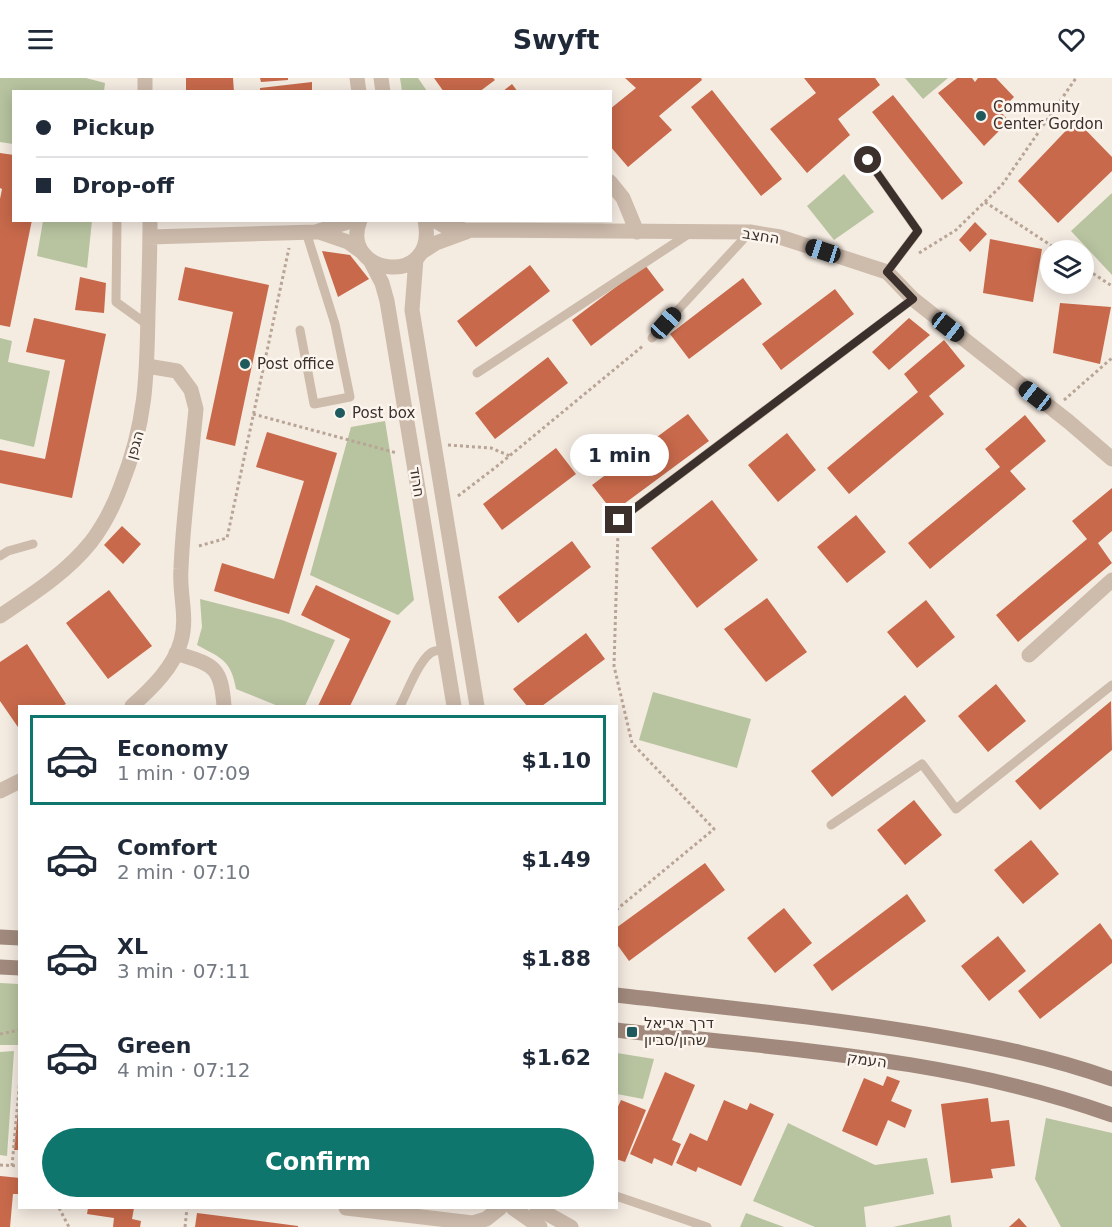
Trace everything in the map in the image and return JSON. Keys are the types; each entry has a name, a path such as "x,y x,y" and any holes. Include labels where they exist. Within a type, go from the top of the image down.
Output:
{"main road":[{"path":"0,937 18,938"},
{"path":"0,967 18,968"},
{"path":"618,995 869,1025 975,1042 1052,1060 1112,1079"},
{"name":"העמק","path":"618,1030 864,1059 934,1070 1043,1093 1112,1115"}],"street":[{"path":"612,184 623,198 637,232"},
{"name":"הגפן","path":"0,616 38,592 72,564 93,540 113,505 131,461 141,426 147,386 150,222"},
{"path":"150,237 305,232 346,222"},
{"path":"360,222 357,234 366,256"},
{"name":"חרוד","path":"425,222 427,240 419,255 412,310 477,705"},
{"name":"החצב","path":"437,222 446,227 481,231 750,232 780,237 887,272 913,299 1053,409 1112,459"},
{"name":"החצב","path":"305,232 338,237 375,264 387,268 403,267 435,243 454,236 481,231"},
{"name":"חרוד","path":"366,256 382,283 387,301 454,705"},
{"path":"135,705 171,664 181,644 186,622 181,591 183,546 196,409 191,390 177,372 147,366"},
{"path":"1029,655 1112,580"},
{"path":"176,653 206,662 217,671 223,684 224,705"},
{"path":"0,791 18,782"},
{"path":"354,1209 473,1223 486,1219 499,1209"},
{"path":"514,1209 540,1227"},
{"path":"539,1209 571,1227"}],"lane":[{"path":"868,160 918,231 887,272"},
{"path":"117,222 116,302 148,325"},
{"path":"300,330 314,404 350,397 335,324 305,232"},
{"path":"652,338 750,232"},
{"path":"477,373 690,233"},
{"path":"619,520 913,299"},
{"path":"0,556 8,551 33,544"},
{"path":"400,705 428,655 434,651 445,651"},
{"path":"831,825 922,764 956,809 1112,686"},
{"path":"618,1197 707,1227"}],"path":[{"path":"917,254 956,230 1002,185 1076,78"},
{"path":"985,202 1043,240"},
{"path":"183,546 191,548 227,538 253,414 305,232"},
{"path":"1094,274 1112,286"},
{"path":"444,507 510,456 652,338"},
{"path":"1053,409 1112,358"},
{"path":"253,414 413,457"},
{"path":"434,447 453,445 491,448 510,456"},
{"path":"618,908 714,830 632,743 614,666 619,520"},
{"path":"1,1033 18,1030"},
{"path":"12,1166 18,1100"},
{"path":"0,1165 18,1166"},
{"path":"60,1209 69,1227"},
{"path":"185,1227 187,1209"}],"green space":[{"path":"0,78 86,78 105,83 104,90 12,90 12,144 0,142"},
{"path":"400,78 418,78 426,90 402,90"},
{"path":"905,78 948,78 923,99"},
{"path":"844,174 874,212 834,240 807,206"},
{"path":"1112,193 1112,275 1094,256 1094,240 1079,240 1071,231"},
{"path":"43,222 92,222 87,268 37,256"},
{"path":"0,338 12,341 8,362 50,371 34,447 0,439"},
{"path":"385,421 414,600 398,615 310,575 351,427"},
{"path":"200,599 282,620 335,640 305,705 276,705 236,689 231,672 224,661 197,645 202,627"},
{"path":"653,692 751,719 737,768 639,740"},
{"path":"0,983 18,984 18,1045 0,1045"},
{"path":"14,1051 7,1156 0,1155 0,1052"},
{"path":"618,1053 654,1059 643,1099 618,1094"},
{"path":"1046,1118 1112,1133 1112,1227 1061,1227 1035,1179"},
{"path":"788,1123 875,1165 927,1158 934,1194 864,1207 866,1227 815,1227 753,1201"},
{"path":"746,1213 784,1227 740,1227"},
{"path":"950,1215 952,1227 893,1227"}],"building":[{"path":"186,78 233,78 234,90 186,90"},
{"path":"260,78 288,78 288,80 261,82"},
{"path":"434,78 493,78 495,80 482,90 443,90"},
{"path":"625,78 701,78 702,80 659,116 672,130 628,167 612,148 612,107 636,88"},
{"path":"804,78 875,78 880,85 838,119 850,135 807,173 770,129 816,93"},
{"name":"Community Center Gordon","path":"957,78 972,78 975,82 978,78 996,78 1014,97 1000,111 1009,121 984,146 938,93"},
{"path":"312,82 312,90 260,90 260,88"},
{"path":"512,84 516,90 504,90"},
{"path":"712,90 782,179 761,196 691,107"},
{"path":"893,95 963,183 942,200 872,112"},
{"path":"1076,120 1112,157 1112,171 1058,223 1018,181"},
{"path":"0,153 12,155 12,222 32,222 10,327 0,325 0,199 2,189 0,188"},
{"path":"975,222 987,234 970,252 959,240"},
{"path":"990,239 1040,249 1033,302 983,293"},
{"path":"322,251 350,255 369,279 338,297"},
{"path":"530,265 550,291 476,347 457,321"},
{"path":"645,265 664,290 591,346 572,320"},
{"path":"185,267 269,285 235,446 206,439 233,312 178,300"},
{"path":"80,277 106,283 104,313 75,310"},
{"path":"743,278 762,304 689,359 670,334"},
{"path":"835,289 854,314 781,370 762,344"},
{"path":"1060,303 1111,307 1100,364 1053,353"},
{"path":"34,318 106,334 72,498 0,483 0,450 45,459 65,360 26,352"},
{"path":"909,318 930,335 889,370 872,352"},
{"path":"944,340 965,366 929,396 944,414 849,494 827,468 918,392 904,374"},
{"path":"548,357 568,383 495,439 475,413"},
{"path":"688,414 709,441 613,512 592,485"},
{"path":"1025,415 1046,441 1010,471 1026,489 930,569 908,543 1000,467 985,449"},
{"path":"267,432 337,453 289,614 214,591 222,563 274,579 304,481 256,467"},
{"path":"787,433 816,470 778,502 748,465"},
{"path":"556,448 576,474 502,530 483,504"},
{"path":"1112,488 1112,531 1098,543 1112,563 1018,642 996,615 1087,539 1072,521"},
{"path":"712,500 758,560 697,608 651,548"},
{"path":"856,515 886,552 847,583 817,547"},
{"path":"122,526 141,544 123,564 104,545"},
{"path":"572,541 591,567 518,623 498,597"},
{"path":"316,585 391,621 350,705 318,705 350,639 301,615"},
{"path":"109,590 152,646 108,679 66,623"},
{"path":"767,598 807,652 766,682 724,629"},
{"path":"926,600 955,637 917,668 887,632"},
{"path":"586,633 605,659 543,705 526,705 513,689"},
{"path":"27,644 66,704 18,705 18,727 0,701 0,662"},
{"path":"996,684 1026,721 988,752 958,716"},
{"path":"905,695 926,721 832,797 811,771"},
{"path":"1111,701 1112,750 1040,810 1015,781"},
{"path":"914,800 942,835 905,865 877,830"},
{"path":"1031,840 1059,874 1023,904 994,870"},
{"path":"705,863 725,890 629,961 618,946 618,927"},
{"path":"907,894 926,921 832,991 813,965"},
{"path":"784,908 812,943 775,973 747,938"},
{"path":"1100,923 1112,940 1112,963 1040,1019 1018,991"},
{"path":"998,936 1026,971 989,1001 961,966"},
{"path":"665,1072 695,1085 672,1140 681,1144 672,1166 654,1158 652,1164 630,1154"},
{"path":"887,1076 900,1081 891,1101 912,1110 905,1128 888,1120 877,1146 842,1131 864,1078 883,1086"},
{"path":"988,1098 991,1122 1009,1120 1015,1166 991,1169 993,1178 951,1183 941,1104"},
{"path":"621,1100 646,1110 625,1162 618,1160 618,1107"},
{"path":"724,1100 747,1110 750,1103 774,1114 741,1186 698,1167 696,1172 676,1163 690,1133 707,1141"},
{"path":"18,1111 18,1150 14,1150"},
{"path":"0,1176 18,1178 18,1194 13,1194 10,1227 0,1227"},
{"path":"88,1209 134,1209 132,1219 141,1221 140,1227 113,1227 114,1218 87,1214"},
{"path":"197,1213 298,1226 298,1227 195,1227"},
{"path":"1019,1218 1027,1227 1009,1227"}],"place":[{"name":"Community Center Gordon","path":"981,116"},
{"name":"Post office","path":"245,364"},
{"name":"Post box","path":"340,413"},
{"name":"דרך אריאל שרון/סביון","path":"632,1032"}],"route":[{"path":"619,520 913,299 887,272 918,231 868,160"}]}
